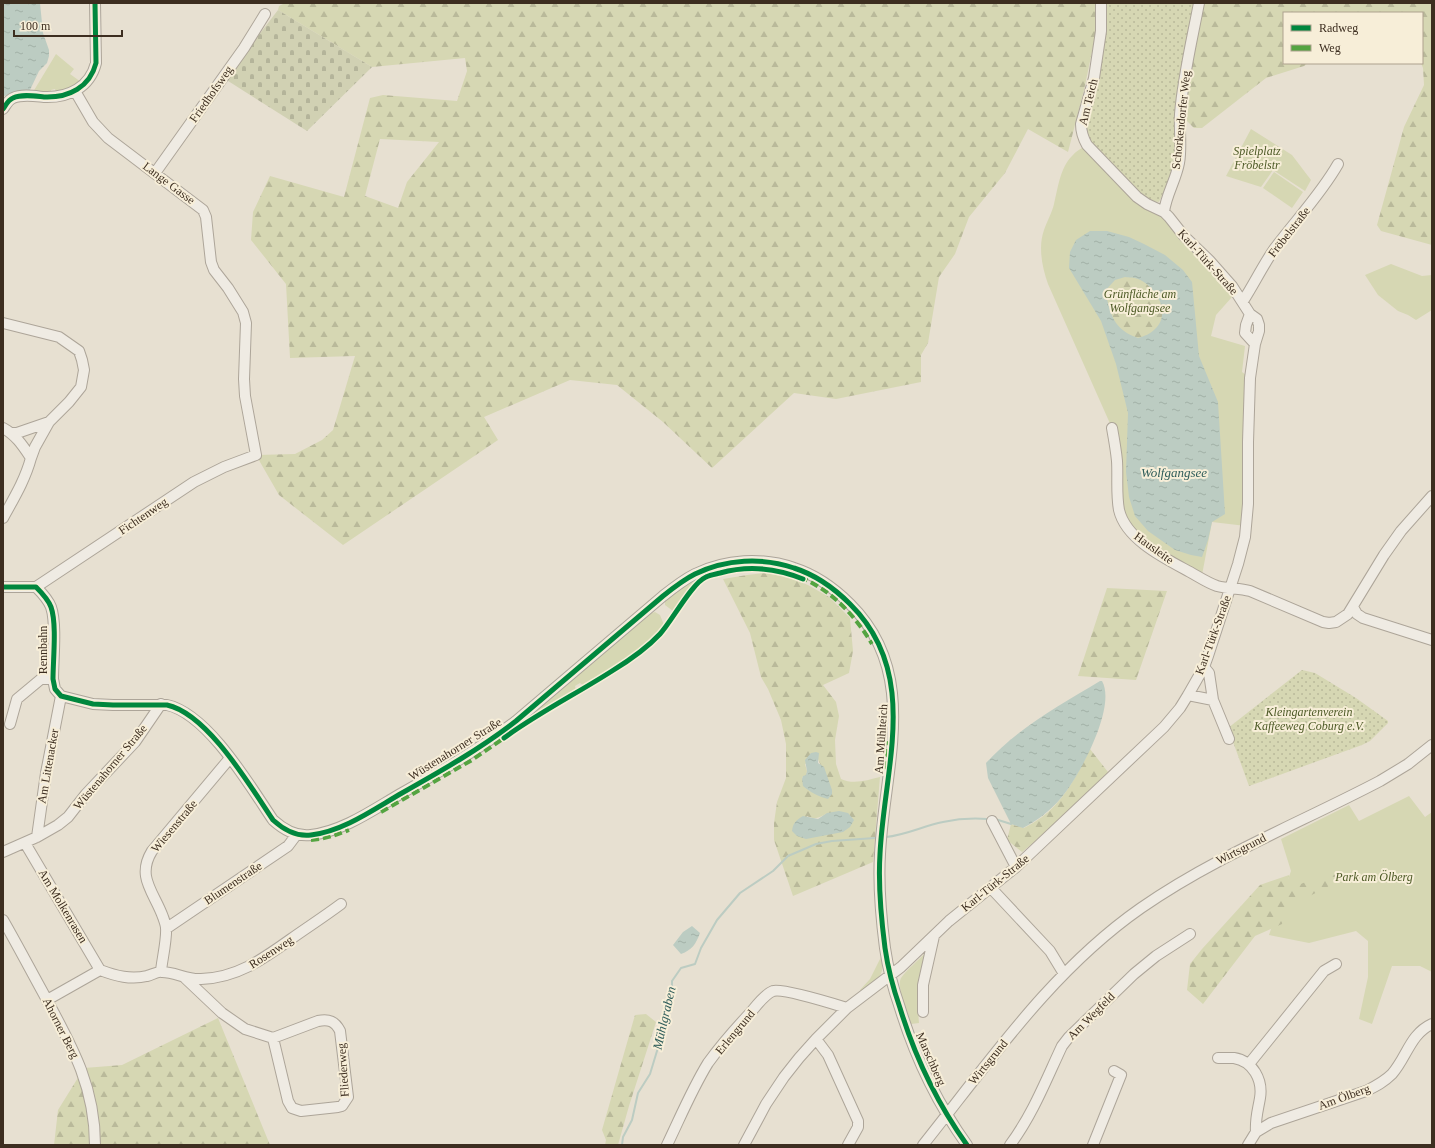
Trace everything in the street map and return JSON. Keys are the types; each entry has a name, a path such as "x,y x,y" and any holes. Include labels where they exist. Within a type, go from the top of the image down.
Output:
{"street":[{"path":"3,109 10,99 18,96 54,96 75,91 90,77 96,63 95,3"},
{"name":"Am Teich","path":"1101,3 1101,31 1094,78 1081,131 1087,145 1137,197 1147,204 1164,212"},
{"name":"Schorkendorfer Weg","path":"1164,212 1166,201 1180,161 1180,115 1183,86 1198,3"},
{"name":"Friedhofsweg","path":"155,173 244,48 265,14"},
{"name":"Lange Gasse","path":"75,91 93,122 108,138 203,210 206,217 211,262 214,270 228,288 243,312 246,323 244,379 245,396 256,455"},
{"name":"Fröbelstraße","path":"1243,301 1275,248 1312,202 1338,164"},
{"name":"Karl-Türk-Straße","path":"744,1145 766,1104 784,1077 816,1039 847,1008 901,967 949,921 1016,867 1164,727 1188,696 1204,667 1238,564 1246,526 1248,504 1250,378 1259,325 1257,319 1250,314 1243,301 1217,268 1184,236 1164,212"},
{"path":"3,323 53,335 70,344 78,351 84,370 81,387 69,402 49,422 35,447 27,471 3,518"},
{"path":"7,430 17,434 49,422"},
{"name":"Hausleite","path":"1112,428 1116,452 1117,498 1119,511 1129,529 1140,540 1169,560 1211,584 1230,589 1250,591 1323,622 1336,622 1342,619 1353,607 1366,583 1401,531 1432,496"},
{"path":"7,430 22,445 31,458"},
{"name":"Fichtenweg","path":"36,587 194,482 224,467 256,455"},
{"name":"Wüstenahorner Straße","path":"3,852 37,837 58,825 68,817 86,794 135,742 161,704 174,706 197,720 230,758 273,820 290,832 297,834 310,836 325,832 354,820 463,758 493,739 663,596 694,574 710,568 742,561 772,562"},
{"name":"Am Mühlteich","path":"772,562 809,574 840,594 865,621 880,647 888,666 893,695 894,722 880,852 880,878 885,948 889,975"},
{"path":"3,587 36,587"},
{"name":"Rennbahn","path":"36,587 48,602 53,620 53,679 55,689 61,696"},
{"path":"1353,607 1357,614 1363,618 1432,640"},
{"path":"1204,667 1209,673 1213,700 1228,739"},
{"path":"10,724 17,699 41,679 53,679"},
{"path":"61,696 92,704 161,704"},
{"name":"Am Littenacker","path":"37,837 46,773 61,696"},
{"path":"1188,696 1213,700"},
{"name":"Wirtsgrund","path":"923,1145 947,1116 987,1062 1041,997 1111,931 1140,909 1193,875 1264,837 1348,798 1380,781 1408,764 1432,746"},
{"name":"Wiesenstraße","path":"161,971 166,928 162,915 147,884 145,867 149,855 230,758"},
{"path":"992,821 1016,867"},
{"name":"Blumenstraße","path":"166,928 288,846 297,834"},
{"name":"Am Molkenrasen","path":"25,843 100,970"},
{"path":"991,888 1050,952 1064,974"},
{"name":"Rosenweg","path":"161,971 198,980 211,979 235,973 260,962 341,904"},
{"name":"Ahorner Berg","path":"3,920 66,1034 86,1082 93,1112 95,1145"},
{"name":"Am Wegfeld","path":"1010,1145 1034,1108 1062,1046 1069,1037 1134,974 1156,956 1190,934"},
{"path":"922,1012 923,985 934,936"},
{"path":"1249,1064 1324,971 1336,964"},
{"path":"47,1000 100,970 124,978 147,976 161,971"},
{"name":"Marschberg","path":"889,975 905,1026 931,1086 947,1116 967,1145"},
{"path":"185,978 222,1013 234,1022 246,1029 273,1038"},
{"name":"Erlengrund","path":"667,1145 698,1081 709,1062 735,1029 772,991 778,990 789,992 847,1008"},
{"name":"Fliederweg","path":"318,1020 333,1022 340,1031 348,1097 342,1106 300,1111 292,1108 288,1101 273,1038 318,1020"},
{"name":"Am Ölberg","path":"1256,1132 1277,1121 1366,1091 1381,1083 1398,1066 1419,1032 1432,1024"},
{"path":"816,1039 828,1055 858,1121 858,1127 848,1145"},
{"path":"1218,1058 1234,1058 1249,1064 1256,1073 1260,1085 1260,1097 1255,1121 1256,1132 1248,1145"},
{"path":"1093,1145 1122,1075 1114,1071"}],"green space":[{"path":"285,3 1096,3 1097,28 1084,90 1068,152 1028,129 1005,173 969,217 955,254 939,277 928,343 921,355 921,382 836,399 794,393 712,468 663,422 617,385 570,380 484,417 498,440 343,545 279,495 256,455 295,454 322,440 333,430 355,356 290,358 286,284 251,240 253,212 270,176 344,197 370,98 383,95 457,101 467,71 465,58 372,67 278,10 279,6","holes":["380,139 439,142 407,182 398,208 365,196"]},
{"path":"1105,3 1196,3 1177,153 1172,174 1159,202 1149,201 1138,192 1088,139 1085,120"},
{"path":"1199,3 1432,3 1432,245 1381,231 1377,225 1404,127 1424,85 1421,64 1423,64 1423,12 1283,12 1283,64 1307,64 1266,78 1202,128 1194,128 1183,117"},
{"path":"278,10 372,67 307,131 225,79"},
{"path":"56,54 74,69 70,74 81,82 71,89 56,92 55,89 51,90 51,92 33,92"},
{"name":"Spielplatz Fröbelstr","path":"1251,129 1292,155 1311,180 1305,191 1273,170 1261,187 1226,176"},
{"name":"Grünfläche am Wolfgangsee","path":"1087,145 1164,212 1232,286 1232,297 1216,315 1211,336 1245,346 1242,372 1250,378 1246,526 1212,522 1202,575 1144,542 1125,517 1112,428 1048,284 1044,271 1041,250 1042,237 1053,207 1062,172 1074,154"},
{"path":"1274,172 1303,192 1292,208 1263,188"},
{"path":"1391,264 1422,276 1432,275 1432,310 1416,320 1398,311 1378,295 1365,275"},
{"path":"1125,277 1138,279 1151,288 1160,301 1162,308 1160,323 1155,330 1138,338 1123,330 1118,325 1112,314 1105,291 1115,280"},
{"path":"765,573 788,577 808,585 829,597 850,618 853,651 849,673 823,685 836,702 839,716 835,740 836,764 841,779 846,781 860,781 880,777 873,862 793,896 774,840 774,823 777,802 786,778 786,744 781,720 768,689 761,677 750,633 723,579","holes":["818,759 821,766 802,779 803,776 806,776 807,771 805,764","827,813 797,836 807,816 817,818"]},
{"path":"695,581 676,609 673,611 665,605 665,600 680,588"},
{"path":"1107,588 1167,591 1136,680 1078,676"},
{"path":"655,612 660,615 664,625 642,648 584,686 580,683 575,686 576,690 524,721 647,615"},
{"name":"Kleingartenverein Kaffeeweg Coburg e.V.","path":"1302,670 1315,673 1356,698 1388,721 1388,723 1370,741 1362,745 1249,786 1228,728"},
{"path":"1090,749 1108,772 1050,829 1022,852 1007,840 1011,824 1024,828 1042,817 1050,810 1070,786"},
{"name":"Park am Ölberg","path":"1409,796 1425,817 1432,812 1432,972 1420,966 1392,966 1372,1024 1359,1019 1368,977 1368,941 1356,931 1309,943 1269,935 1291,871 1281,839 1349,805 1359,821"},
{"path":"1331,872 1341,880 1294,904 1286,910 1282,924 1255,936 1203,1004 1187,990 1190,964 1260,885 1289,875 1288,889"},
{"path":"925,953 926,955 921,971 918,989 919,1023 911,1024 901,994 900,982 901,978 909,968"},
{"path":"881,957 882,969 879,977 863,992 860,990 870,979"},
{"path":"646,1014 656,1022 618,1145 605,1145 606,1140 602,1130 635,1015"},
{"path":"218,1018 270,1145 54,1145 58,1110 84,1068 122,1065"}],"water":[{"path":"3,3 40,3 43,33 49,50 49,56 47,63 39,71 30,90 22,90 3,97"},
{"name":"Wolfgangsee","path":"1090,231 1107,231 1129,237 1165,255 1183,270 1192,282 1199,356 1218,402 1225,514 1212,522 1202,557 1175,550 1148,531 1135,516 1129,497 1126,472 1128,413 1116,364 1101,321 1069,268 1070,252 1076,240","holes":["1125,277 1138,279 1151,288 1160,301 1162,308 1160,323 1147,335 1138,338 1118,326 1111,314 1105,291 1115,280"]},
{"path":"1102,681 1105,693 1104,707 1100,724 1086,759 1069,788 1053,807 1034,822 1023,828 1011,824 988,778 986,763 998,750 1026,728 1055,708"},
{"path":"811,753 819,753 818,763 824,767 832,790 832,794 828,799 815,794 803,786 802,779 803,776 806,775 807,771 805,760"},
{"path":"839,811 848,813 854,820 850,827 843,832 806,839 797,836 792,831 795,822 803,816 818,819 827,813"},
{"path":"692,926 700,933 691,948 681,954 673,945 683,932"}],"waterway":[{"name":"Mühlgraben","path":"886,837 948,821 987,819"},
{"name":"Mühlgraben","path":"995,819 1011,824"},
{"name":"Mühlgraben","path":"622,1145 623,1137 632,1120 638,1093 650,1074 667,1018 665,1004 672,993 672,981 681,968 695,964 701,948 717,920 740,893 773,871 788,856 816,844 832,841 875,838"}],"marked path":[{"path":"800,577 822,589 841,604 858,623 872,644"},
{"path":"381,812 472,760 507,736"},
{"path":"884,769 886,741"},
{"path":"311,840 321,839 349,830"}],"cycle path":[{"path":"3,109 13,98 20,96 53,97 70,93 84,85 89,79 96,63 95,3"},
{"path":"3,587 36,587 45,596 50,604 54,623 53,679 55,689 61,696 93,704 167,705 182,711 198,722 227,753 273,820 281,827 295,834 311,835 323,833 347,824 446,768 488,741 516,721 663,596 682,581 695,574 719,565 744,561 757,561 782,564 817,578 831,587 850,604 872,631 885,660 892,691 893,723 879,866 881,913 886,956 897,1001 920,1062 946,1113 967,1145"},
{"path":"504,738 530,720 619,667 643,649 660,634 688,594 700,581 706,577 752,568 783,572 803,579"}]}
